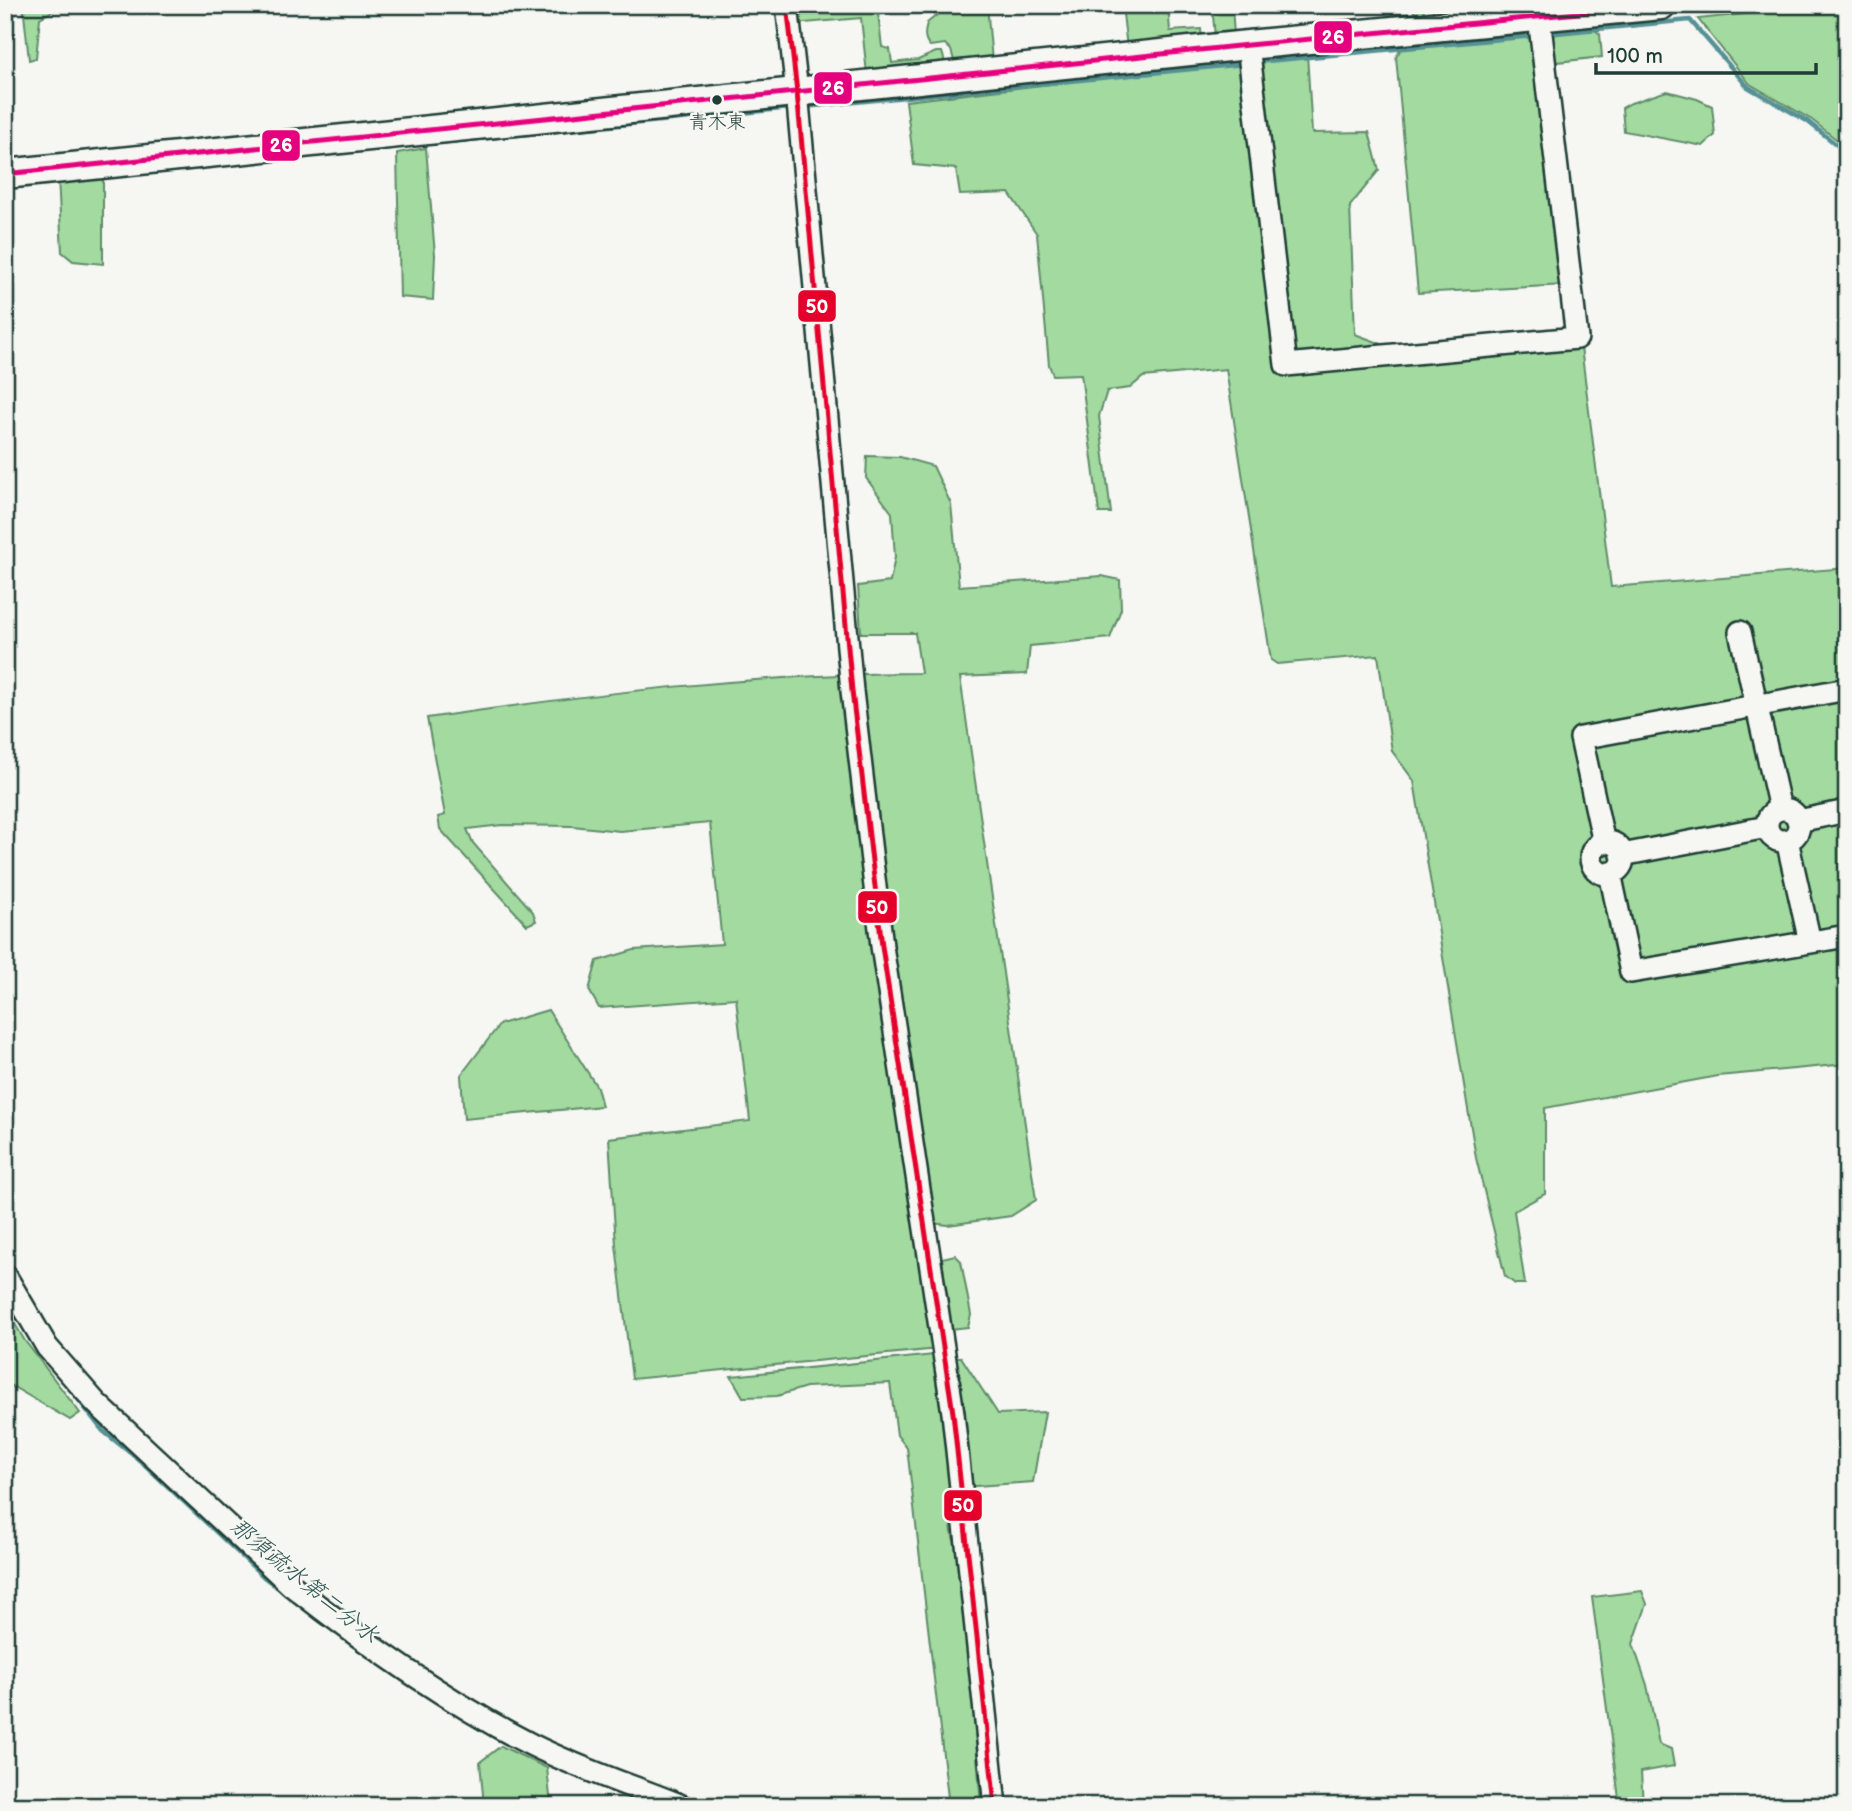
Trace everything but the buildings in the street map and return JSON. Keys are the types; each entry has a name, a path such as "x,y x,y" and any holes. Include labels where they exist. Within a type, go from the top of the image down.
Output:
{"main road":[{"path":"5,174 1248,45 1661,5"}],"street":[{"path":"787,5 857,731 882,946 957,1445 995,1806"},
{"path":"1248,45 1286,365 1577,338 1539,17"},
{"path":"1740,632 1780,809"},
{"path":"1604,843 1581,738 1847,689"},
{"path":"1780,809 1793,812 1798,821 1797,831 1787,840 1775,839 1767,827 1770,816 1780,809"},
{"path":"1798,821 1847,811"},
{"path":"1622,855 1767,827"},
{"path":"1787,840 1810,943"},
{"path":"1604,843 1616,845 1622,855 1622,864 1610,873 1598,870 1591,859 1593,850 1604,843"},
{"path":"1610,873 1631,972 1847,936"},
{"path":"5,1275 47,1347 96,1403 307,1598 466,1708 534,1746 682,1806"}],"green space":[{"path":"23,5 63,5 40,18 36,58 29,60"},
{"path":"792,5 877,5 882,47 890,49 892,63 918,60 942,52 946,66 867,74 861,18 794,24"},
{"path":"936,5 987,5 992,61 955,64 951,50 945,44 930,46 925,38 926,29 927,23 937,15"},
{"path":"1122,5 1168,5 1170,31 1201,29 1202,40 1127,48"},
{"path":"1212,5 1232,5 1234,36 1215,37"},
{"path":"1423,5 1424,12 1433,11 1433,5 1481,5 1481,10 1415,17 1413,6"},
{"path":"1847,5 1847,148 1812,120 1750,84 1698,19"},
{"path":"1588,25 1600,34 1602,57 1539,64 1565,285 1418,293 1396,57 1406,41"},
{"path":"1307,54 1312,133 1369,132 1379,170 1350,206 1355,334 1427,361 1581,347 1611,587 1847,568 1847,1064 1718,1076 1545,1108 1545,1194 1514,1211 1525,1284 1515,1284 1505,1276 1476,1158 1414,781 1392,751 1378,655 1277,664 1271,660 1226,369 1143,377 1130,388 1107,391 1099,416 1111,513 1099,513 1081,374 1053,375 1049,365 1037,234 1009,193 960,195 956,169 914,165 906,101"},
{"path":"1667,91 1712,106 1715,135 1703,146 1624,131 1622,108"},
{"path":"426,148 435,255 433,300 400,297 397,153"},
{"path":"103,173 103,264 73,261 62,252 58,177"},
{"path":"867,456 900,457 933,466 951,504 959,586 1102,576 1120,580 1121,609 1110,638 1030,646 1027,674 960,677 1036,1200 1011,1216 948,1225 923,1222 938,1349 632,1379 616,1245 609,1138 750,1121 736,998 599,1008 589,990 597,961 634,950 722,944 710,823 620,831 572,826 502,825 467,829 473,843 533,912 536,921 527,925 440,829 438,817 445,815 427,718 550,701 735,681 921,673 915,633 861,633 858,586 890,582 895,557 892,513 866,478"},
{"path":"548,1010 597,1087 602,1106 464,1119 461,1075 500,1024"},
{"path":"955,1255 961,1261 971,1315 968,1327 950,1329 942,1258"},
{"path":"5,1307 25,1341 80,1413 70,1420 5,1382"},
{"path":"934,1355 961,1357 998,1414 1045,1412 1033,1482 947,1488 952,1533 963,1574 981,1806 949,1806 907,1448 897,1435 890,1383 806,1387 777,1396 743,1397 731,1376"},
{"path":"1642,1591 1647,1604 1633,1644 1647,1685 1659,1744 1671,1749 1674,1766 1641,1772 1643,1806 1620,1806 1592,1597"},
{"path":"501,1746 547,1768 551,1806 484,1806 480,1762"}],"waterway":[{"path":"1546,34 1690,20 1748,87 1807,121 1847,153"},
{"path":"1256,62 1533,36"},
{"path":"804,107 1244,64"},
{"path":"427,144 791,108"},
{"name":"那須疏水第二分水","path":"17,1316 32,1342"},
{"name":"那須疏水第二分水","path":"71,1390 103,1431 144,1464 265,1578 285,1593"},
{"name":"那須疏水第二分水","path":"398,1677 435,1701"},
{"name":"那須疏水第二分水","path":"451,1711 498,1739"}],"transit line":[{"name":"50","path":"787,5 852,691 882,946 953,1413 995,1806"},
{"name":"26","path":"5,174 1248,45 1661,5"}],"place":[{"name":"青木東","path":"717,100"}]}
